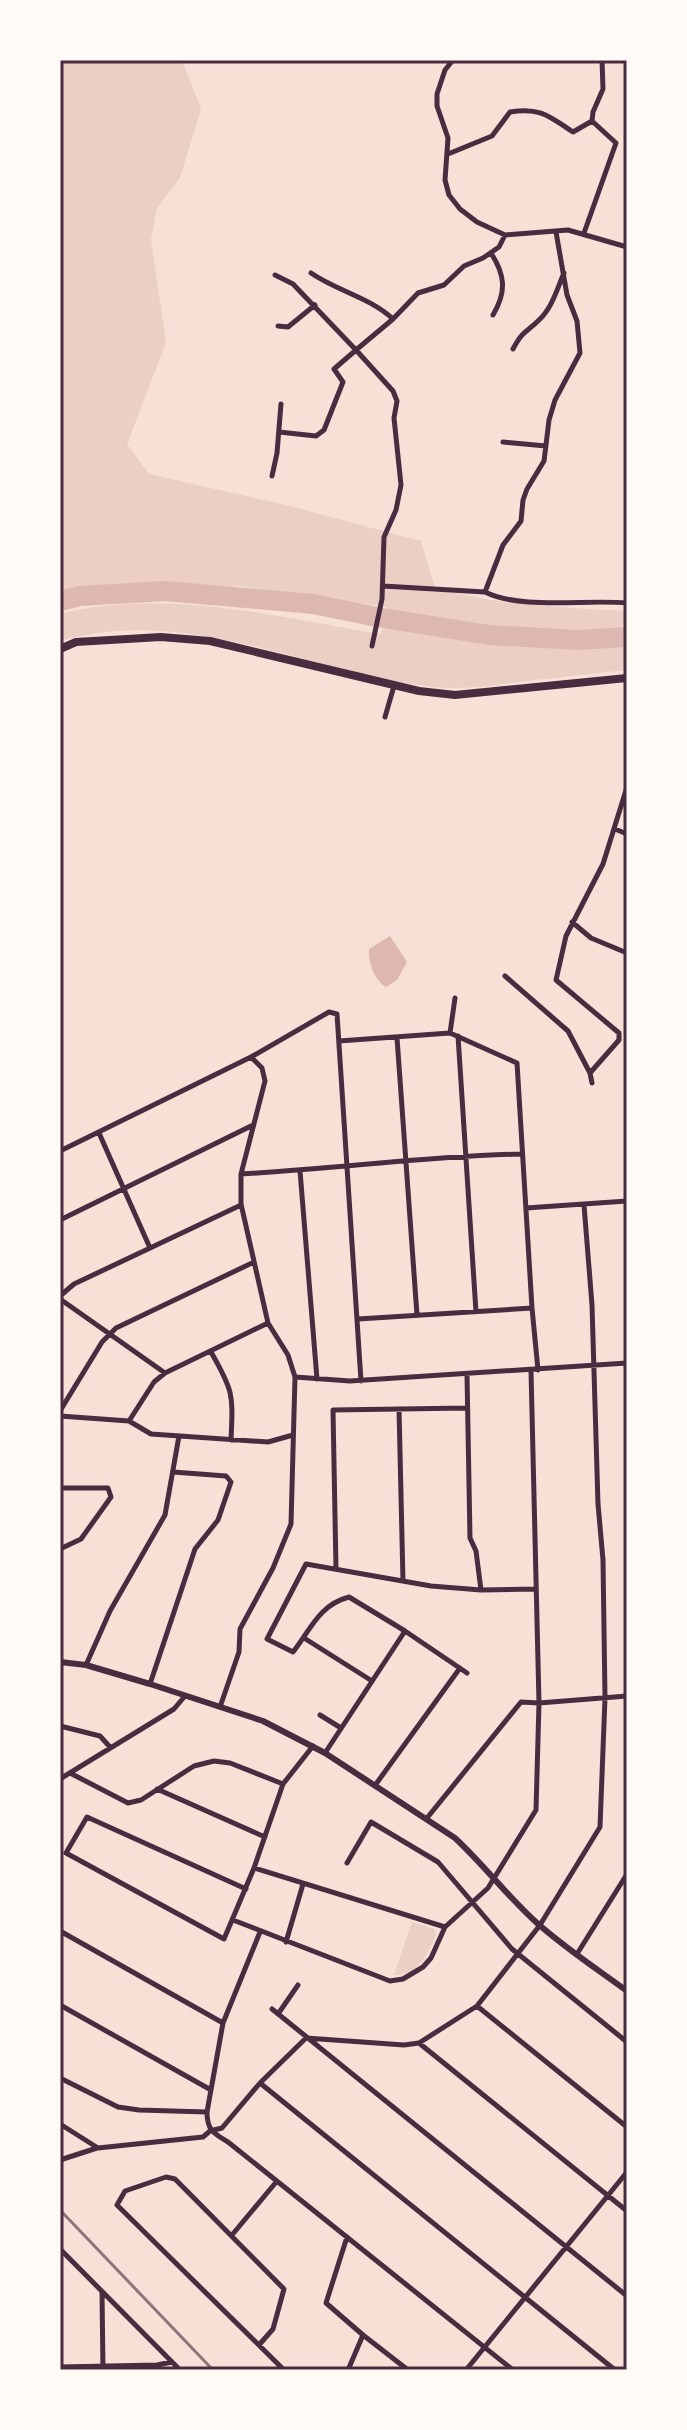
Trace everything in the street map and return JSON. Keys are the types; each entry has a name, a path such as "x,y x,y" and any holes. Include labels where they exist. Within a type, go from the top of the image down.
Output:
{"highway":[{"path":"60,649 76,642 161,637 210,641 394,686 455,695 627,678"}],"main road":[{"path":"60,1662 86,1665 263,1721 313,1746 427,1818 472,1854 540,1925 627,1991"}],"street":[{"path":"453,60 445,70 437,94 437,106 448,138 445,180 449,195 460,209 477,222 505,235 584,233 627,247"},
{"path":"448,154 492,136 510,112 527,109 542,111 573,132 592,121 603,89 602,60"},
{"path":"584,233 616,143 592,121"},
{"path":"485,592 503,545 521,521 527,489 543,467 555,400 580,353 577,321 567,295 556,232"},
{"path":"279,432 316,436 324,430 343,382 334,369 393,319 418,293 444,285 464,266 499,247 505,235"},
{"path":"491,253 504,273 493,315"},
{"path":"513,349 524,331 538,321 551,304 565,272"},
{"path":"311,273 326,283 367,300 393,319"},
{"path":"275,275 293,284 315,305 393,391 397,401 394,418 401,493 384,537 382,599 372,646"},
{"path":"278,326 288,327 315,305"},
{"path":"272,476 281,404"},
{"path":"503,442 546,446"},
{"path":"383,586 485,592 495,597 548,602 601,600 627,603"},
{"path":"385,717 394,686"},
{"path":"590,1073 619,1040 619,1033 556,980 566,936 599,874 627,787"},
{"path":"615,829 627,834"},
{"path":"572,922 591,938 627,953"},
{"path":"505,976 568,1031 592,1083"},
{"path":"450,1033 455,998"},
{"path":"60,1151 251,1057 329,1012 337,1014 361,1381"},
{"path":"233,1920 390,1981 403,1979 423,1967 431,1958 445,1927 494,1880 536,1810 539,1703 534,1370 517,1063 450,1033 339,1041"},
{"path":"458,1036 476,1312"},
{"path":"397,1038 417,1315"},
{"path":"220,1707 239,1652 240,1629 273,1568 291,1524 295,1377 288,1355 268,1323 241,1204 241,1174 265,1081 262,1068 251,1057"},
{"path":"60,1220 251,1126"},
{"path":"99,1133 150,1248"},
{"path":"241,1174 407,1159 522,1154"},
{"path":"300,1171 317,1379"},
{"path":"526,1208 627,1201"},
{"path":"165,1373 60,1298 74,1284 241,1204"},
{"path":"60,2162 98,2148 203,2137 210,2131 222,2128 260,2083 306,2038 404,2045 419,2043 477,2006 540,1925 600,1827 605,1698 603,1560 598,1504 595,1365 584,1205"},
{"path":"254,1262 111,1333 102,1342 60,1413 129,1421 151,1434 268,1442 293,1435"},
{"path":"358,1319 532,1308"},
{"path":"129,1421 154,1382 165,1373 268,1323"},
{"path":"211,1352 230,1386 233,1399 231,1440"},
{"path":"295,1377 361,1381 627,1363"},
{"path":"467,1375 470,1538 476,1551 481,1590"},
{"path":"336,1569 333,1410 467,1408"},
{"path":"399,1409 403,1581"},
{"path":"86,1665 110,1611 165,1515 179,1436"},
{"path":"150,1684 195,1549 218,1520 231,1482 226,1476 173,1472"},
{"path":"60,1488 108,1488 111,1497 81,1539 60,1549"},
{"path":"467,1673 349,1597 332,1601 293,1652 267,1639 306,1564 403,1581 481,1590 536,1589"},
{"path":"325,1753 405,1631"},
{"path":"304,1638 372,1681"},
{"path":"376,1784 460,1668"},
{"path":"60,1779 174,1709 185,1696"},
{"path":"427,1818 521,1702 627,1696"},
{"path":"320,1715 341,1728"},
{"path":"60,1726 100,1736 110,1747"},
{"path":"246,1889 87,1817 66,1853 224,1939 233,1920 246,1889 254,1868 283,1784 313,1746"},
{"path":"70,1773 128,1803 141,1800 194,1766 214,1761 230,1763 283,1784"},
{"path":"157,1789 265,1837"},
{"path":"347,1863 371,1822 438,1862 518,1955 627,2042"},
{"path":"254,1868 445,1927"},
{"path":"577,1954 627,1874"},
{"path":"286,1942 303,1884"},
{"path":"60,1931 223,2023"},
{"path":"260,1932 223,2023 207,2112 210,2131 228,2142 513,2370"},
{"path":"278,2014 298,1985"},
{"path":"60,2005 211,2090"},
{"path":"477,2006 627,2127"},
{"path":"272,2009 627,2296"},
{"path":"419,2043 627,2211"},
{"path":"60,2078 118,2107 207,2112"},
{"path":"260,2083 615,2370"},
{"path":"60,2124 98,2148"},
{"path":"466,2370 627,2172"},
{"path":"259,2345 273,2329 284,2289 175,2179 166,2177 125,2191 117,2205 284,2370"},
{"path":"232,2235 277,2181"},
{"path":"347,2237 326,2303 408,2370"},
{"path":"60,2249 180,2370"},
{"path":"102,2291 103,2368"},
{"path":"348,2370 363,2335"},
{"path":"60,2367 158,2368 172,2362"}],"shaded area":[{"path":"60,60 182,60 201,109 180,178 157,208 151,239 166,343 127,444 149,474 286,505 421,541 436,591 513,603 627,611 627,670 443,688 386,679 202,636 155,631 108,632 60,641 60,614 100,606 140,603 221,608 381,634 387,607 238,586 192,591 60,593"},
{"path":"390,936 407,962 397,980 386,987 373,971 369,949"},
{"path":"412,1922 434,1929 436,1934 426,1956 416,1967 394,1975"}],"waterway":[{"path":"60,601 80,596 165,591 313,604 489,635 578,640 627,637"}],"railway":[{"path":"60,2210 213,2370"}]}
